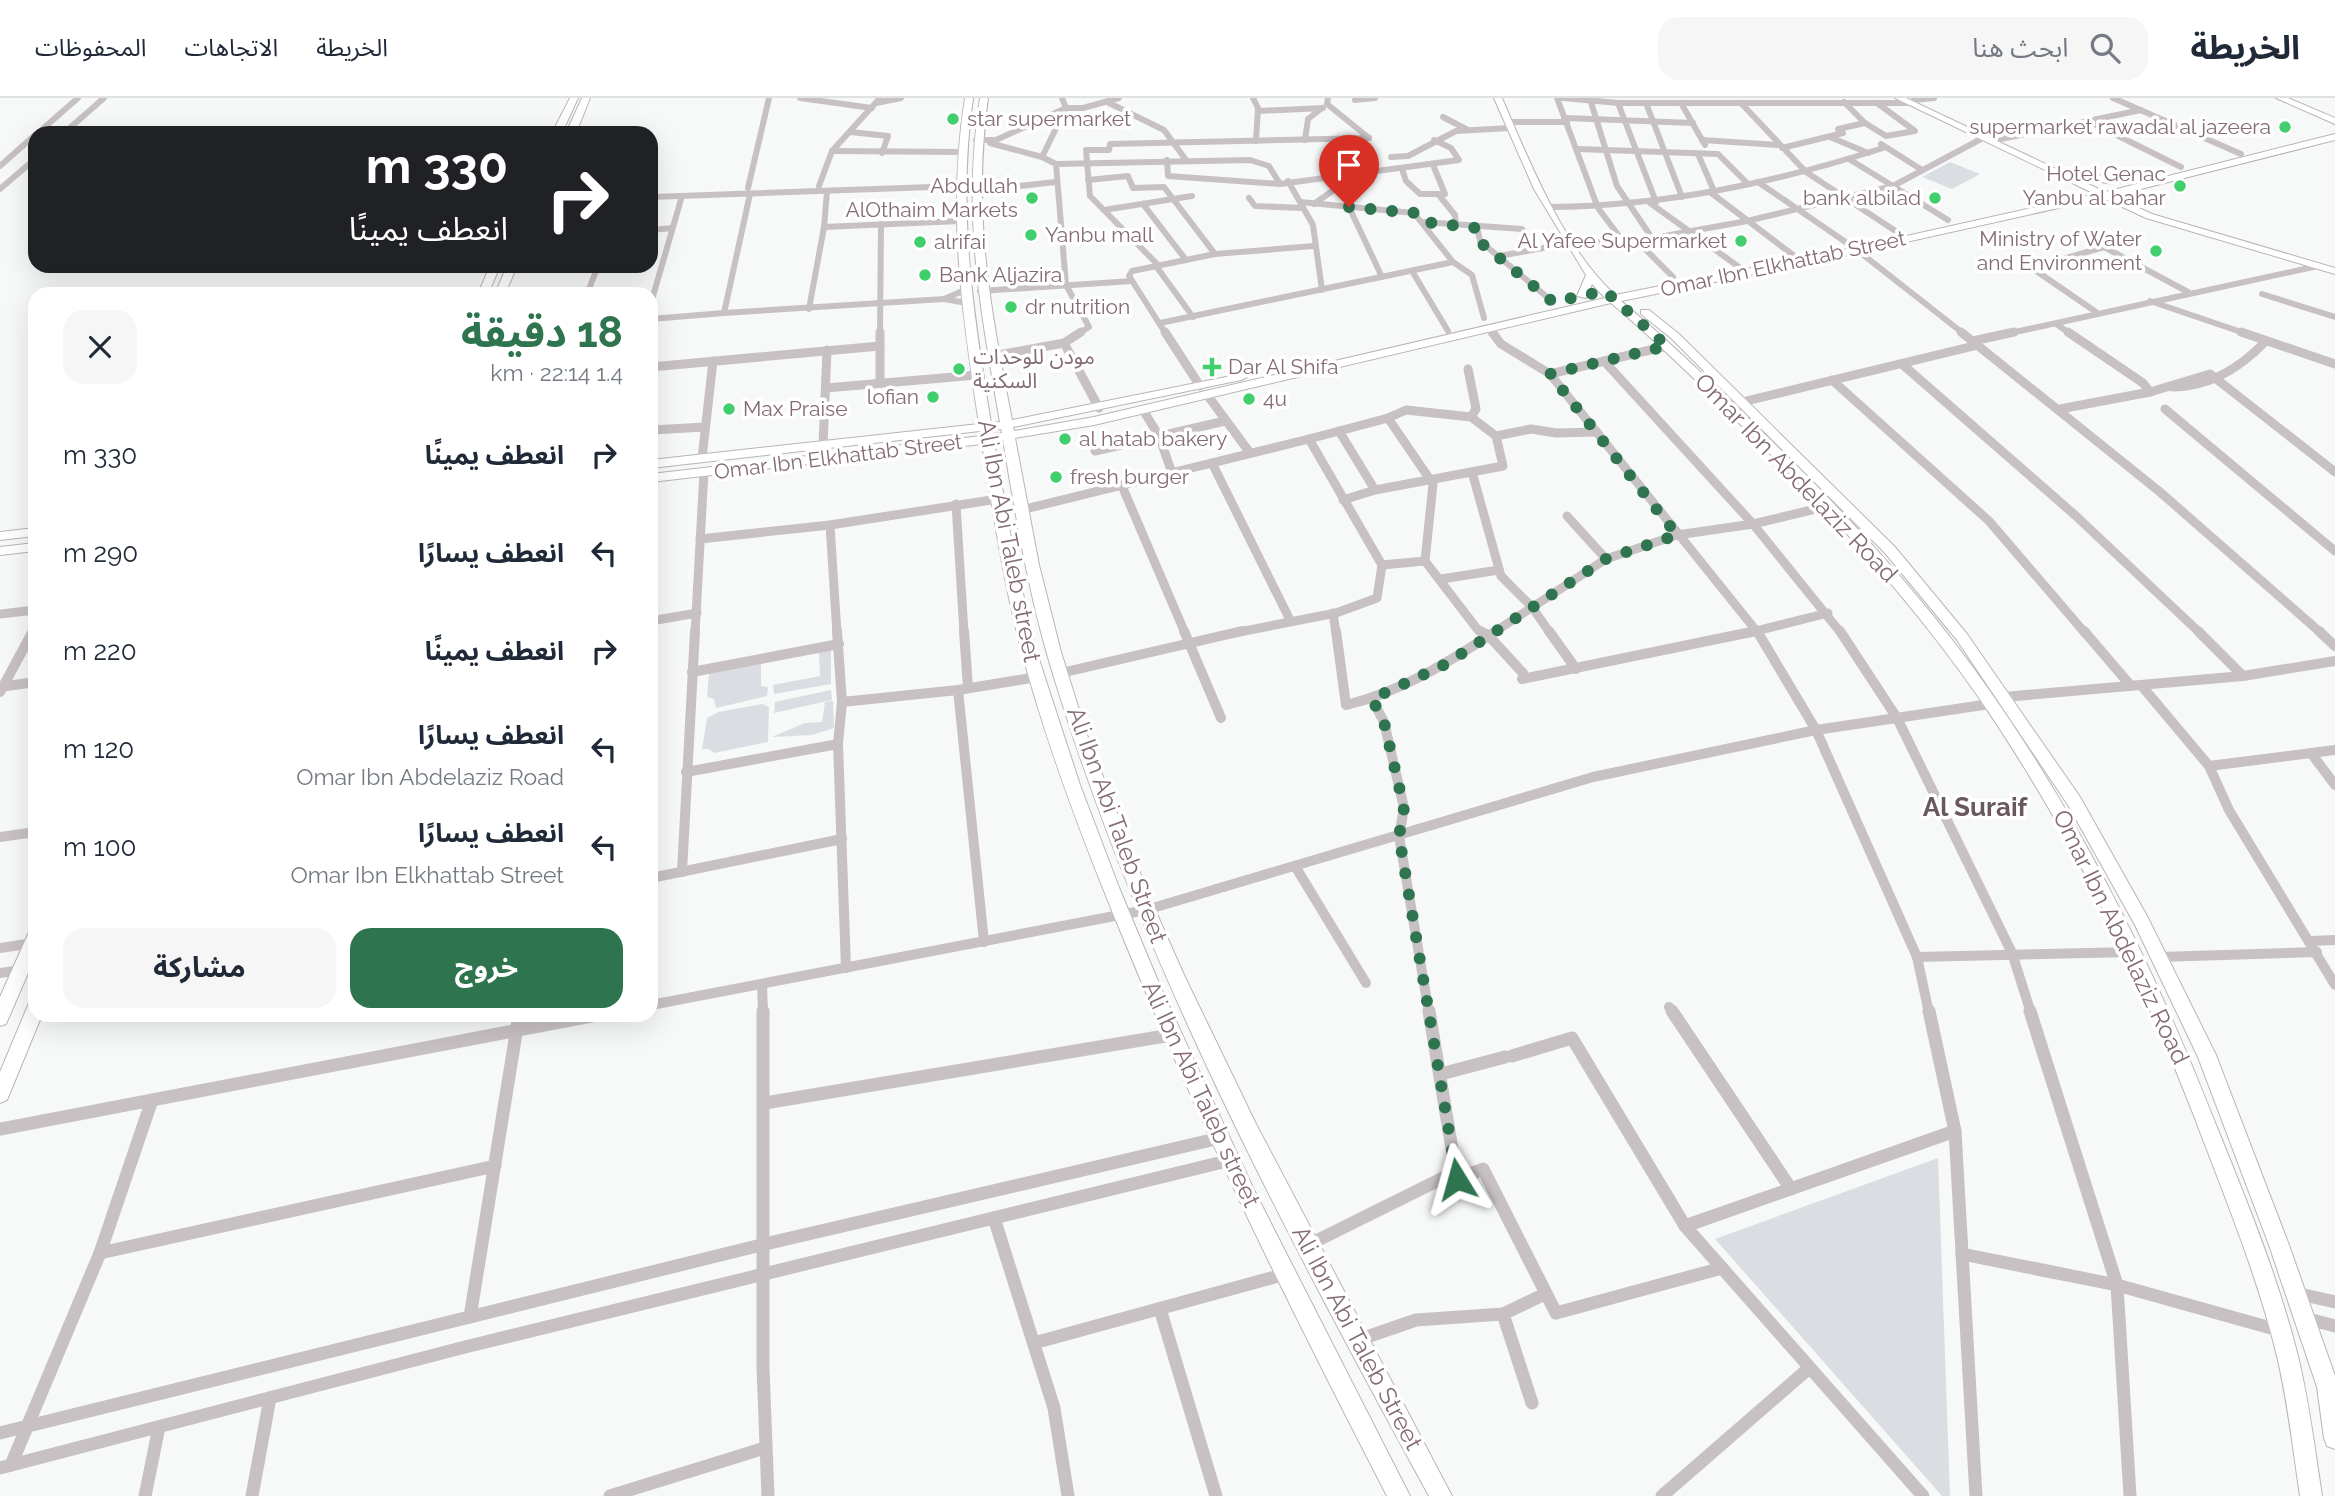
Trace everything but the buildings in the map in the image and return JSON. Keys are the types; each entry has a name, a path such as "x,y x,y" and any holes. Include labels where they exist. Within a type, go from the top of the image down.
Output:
{"main road":[{"path":"560,126 574,98"},
{"path":"574,126 586,98"},
{"name":"Ali Ibn Abi Taleb street","path":"970,98 961,152 964,186 960,221 971,295 977,375 1011,574 1037,677 1121,916 1171,1035 1286,1275 1399,1496"},
{"name":"Ali Ibn Abi Taleb Street","path":"984,98 980,140 964,186 971,295 993,356 1021,510 1061,673 1105,805 1146,910 1240,1112 1441,1496"},
{"name":"Omar Ibn Abdelaziz Road","path":"1498,98 1550,207 1591,275 1642,316 1675,336 1890,550 1962,637 2055,800 2180,1051 2250,1237 2278,1330 2293,1381 2311,1496"},
{"path":"2280,98 2335,121"},
{"path":"2297,98 2335,115"},
{"path":"1906,100 1981,139 2060,171 2128,180"},
{"path":"1906,100 2149,213 2335,271"},
{"path":"2101,190 2128,180 2241,154 2335,128"},
{"name":"Omar Ibn Elkhattab Street","path":"1036,426 1099,408 1204,391 1615,293 1659,290 1857,250 2057,200 2101,190 2143,186 2335,138"},
{"path":"2057,200 2065,187 2060,171"},
{"path":"2143,186 2140,199 2149,213"},
{"path":"1615,293 1673,277 1739,267 1948,220 2057,200 2149,213 2335,265"},
{"path":"1591,275 1583,301 1642,316 1659,290"},
{"name":"Omar Ibn Elkhattab Street","path":"658,463 823,445 987,434 1006,424 1036,426 1143,410 1204,391 1486,323 1553,302 1583,301"},
{"name":"Omar Ibn Abdelaziz Road","path":"1642,316 1667,346 1873,553 1997,701 2074,801 2159,957 2207,1055 2328,1387 2335,1438"},
{"path":"956,437 975,423 983,411"},
{"path":"1006,424 1015,418 1036,426 1019,442 1011,456"},
{"path":"956,437 980,446 991,457"},
{"name":"Omar Ibn Elkhattab Street","path":"658,477 956,437"},
{"path":"0,536 28,533"},
{"path":"0,551 28,548"},
{"path":"0,1018 28,954"},
{"path":"0,1094 30,1022"}],"street":[{"path":"45,126 78,98"},
{"path":"72,126 104,98"},
{"path":"724,313 769,98"},
{"path":"800,98 876,103 901,98"},
{"path":"1042,157 1066,108 1062,98"},
{"path":"980,140 996,140 1066,108 1119,98"},
{"path":"1250,160 1258,111 1253,98"},
{"path":"1355,100 1375,98"},
{"path":"1557,98 1598,208 1622,240"},
{"path":"1563,98 1618,103 1877,103 1934,98"},
{"path":"1656,98 1906,100"},
{"path":"2113,98 2241,154"},
{"path":"1590,99 1617,186 1652,238"},
{"path":"1286,100 1291,109"},
{"path":"1107,102 1148,117 1179,143 1186,160"},
{"path":"1844,102 1865,122 1886,136"},
{"path":"819,186 832,151 876,103"},
{"path":"1258,111 1326,103"},
{"path":"1305,140 1308,119 1326,103"},
{"path":"1193,317 1157,266 1090,196 1086,150 1109,150 1110,144 1370,138 1364,130 1348,123 1326,103"},
{"path":"1618,103 1653,203 1739,267"},
{"path":"1646,103 1682,197"},
{"path":"1681,103 1710,154"},
{"path":"1741,103 1806,172 1897,232"},
{"path":"1877,103 1915,131 1877,138 1883,148 1922,170"},
{"path":"1996,140 2141,110"},
{"path":"1443,117 1466,129"},
{"path":"1391,157 1408,156 1434,140 1466,129 1597,119 1693,124"},
{"path":"1702,140 1780,147 1830,137 1843,133 1838,129 1865,122"},
{"path":"2090,122 2181,167"},
{"path":"850,132 888,136 882,153"},
{"path":"1830,137 1868,153"},
{"path":"1499,256 1572,243 1637,241 1746,221 1893,186 1981,139"},
{"path":"980,140 1042,157 1056,164 1250,160 1269,166 1280,184"},
{"path":"1167,160 1168,176 1280,184 1459,160 1451,148 1434,140"},
{"path":"0,166 28,141"},
{"path":"1550,207 1598,208 1653,203 1806,172 1883,148"},
{"path":"1577,149 1717,154 1748,184"},
{"path":"832,151 961,152"},
{"path":"1698,154 1712,191 1746,221 1793,255"},
{"path":"1408,156 1418,167"},
{"path":"1849,159 1948,220"},
{"path":"993,356 1064,343 1090,327 1066,285 1056,164"},
{"path":"0,189 28,165"},
{"path":"1402,169 1406,181 1420,194 1446,194 1433,165"},
{"path":"1314,204 1342,184 1341,175"},
{"path":"1088,180 1128,176 1133,188 1164,187 1215,254"},
{"path":"1288,181 1313,225 1322,289"},
{"path":"658,192 827,192 1056,182"},
{"path":"1758,182 1847,243"},
{"path":"658,197 819,186 964,186"},
{"path":"809,309 824,227 827,192"},
{"path":"1438,194 1455,215 1457,225"},
{"path":"656,287 682,196"},
{"path":"1104,210 1192,196"},
{"path":"1249,198 1255,206 1314,204 1415,213 1453,262 1472,275 1486,323 1501,344 1550,374 1757,631 1816,730 1917,957 1955,1131 1976,1496"},
{"path":"1143,204 1186,260"},
{"path":"1349,207 1382,277"},
{"path":"824,227 960,221"},
{"path":"1424,222 1477,228 1522,229 1535,248"},
{"path":"880,382 881,224"},
{"path":"1477,228 1480,242 1553,302"},
{"path":"658,230 672,229"},
{"path":"1637,241 1673,277"},
{"path":"1250,453 1204,391 1129,276 1132,271 1215,254 1314,246"},
{"path":"2096,312 2032,268 2104,247 2188,292"},
{"path":"1857,250 2060,409 2245,563 2335,646"},
{"path":"1160,323 1453,262"},
{"path":"1742,402 1902,364 2040,324 2056,324 2096,312 2318,266"},
{"path":"1412,271 1426,286 1437,316 1448,331"},
{"path":"658,318 944,299 1066,285 1132,281"},
{"path":"2262,294 2335,317"},
{"path":"2150,301 2335,364"},
{"path":"2056,324 2143,383 2150,392"},
{"path":"2218,378 2220,373 2249,360 2266,341"},
{"path":"1064,343 1099,408"},
{"path":"658,366 880,346"},
{"path":"1550,374 1667,346"},
{"path":"823,445 827,350"},
{"path":"702,458 713,361"},
{"path":"1604,361 1753,524 1828,613 1897,718 2011,953 2117,1285 2130,1496"},
{"path":"1902,364 1987,434 2133,565 2243,676"},
{"path":"1468,369 1476,409 1471,416"},
{"path":"2060,409 2150,392 2195,376 2210,374 2335,471"},
{"path":"826,388 977,375"},
{"path":"1832,380 1989,521 2209,766 2229,810 2335,985"},
{"path":"2165,409 2335,551"},
{"path":"1143,410 1159,436 1172,473"},
{"path":"1021,510 1309,439 1388,418 1406,410 1471,416 1496,436 1503,466 1375,490 1343,500"},
{"path":"1388,418 1429,482 1434,495 1425,561 1478,630 1488,635 1522,676 1576,670 1828,613"},
{"path":"1095,451 1225,421"},
{"path":"658,430 705,427"},
{"path":"1496,436 1531,429 1556,433 1597,432"},
{"path":"1339,431 1375,490"},
{"path":"1061,673 1290,620 1333,613 1377,598 1382,565 1309,439"},
{"path":"1212,463 1290,620"},
{"path":"682,872 704,472"},
{"path":"1472,472 1501,576 1532,607 1576,670"},
{"path":"1122,486 1221,718"},
{"path":"700,539 830,525 998,499"},
{"path":"956,504 963,689 984,942"},
{"path":"1333,613 1346,705 1372,699 1446,664 1606,559 1677,535 1753,524 1828,506"},
{"path":"1567,516 1606,559"},
{"path":"830,525 842,702 838,744 846,968"},
{"path":"1382,565 1425,561"},
{"path":"1441,579 1499,570"},
{"path":"0,614 28,611"},
{"path":"658,620 697,613"},
{"path":"1,688 28,640"},
{"path":"692,672 839,644"},
{"path":"658,1004 1121,916 1399,836 1593,776 1816,730 1997,701 2243,676 2335,661"},
{"path":"842,702 963,689 1037,677"},
{"path":"1,688 28,683"},
{"path":"1372,699 1384,722 1404,808 1399,836 1457,1179"},
{"path":"686,772 838,744"},
{"path":"2209,766 2335,750"},
{"path":"2311,753 2335,785"},
{"path":"0,837 28,833"},
{"path":"658,877 842,839"},
{"path":"1295,866 1366,983"},
{"path":"2159,957 2314,947 2335,940"},
{"path":"0,948 28,941"},
{"path":"1917,957 2011,953 2133,953"},
{"path":"0,973 21,970"},
{"path":"762,984 765,1103 761,1275 768,1496"},
{"path":"1669,1007 1791,1189"},
{"path":"470,1317 518,1022"},
{"path":"0,1129 559,1022"},
{"path":"765,1103 1171,1035"},
{"path":"1441,1074 1572,1038 1685,1226 1923,1496"},
{"path":"6,1467 100,1254 152,1100"},
{"path":"1685,1226 1955,1131"},
{"path":"0,1433 761,1245 1220,1138"},
{"path":"6,1467 270,1398 1231,1160"},
{"path":"100,1254 495,1166"},
{"path":"1308,1245 1446,1177 1457,1179 1483,1170 1556,1313 1722,1268"},
{"path":"994,1218 1054,1408 1069,1496"},
{"path":"1962,1254 2117,1285 2278,1330"},
{"path":"1034,1343 1286,1275"},
{"path":"2295,1293 2335,1303"},
{"path":"1358,1340 1416,1321 1503,1314 1545,1294"},
{"path":"1160,1309 1216,1496"},
{"path":"1503,1314 1532,1403"},
{"path":"2304,1318 2335,1326"},
{"path":"1668,1494 1808,1368"},
{"path":"252,1496 270,1398"},
{"path":"145,1496 159,1427"},
{"path":"610,1496 765,1448"}],"shaded area":[{"path":"1950,162 1980,174 1952,189 1922,177"},
{"path":"831,650 831,684 774,694 773,685 820,676 819,652"},
{"path":"761,664 761,686 768,687 767,696 716,708 714,699 707,697 709,673"},
{"path":"831,690 832,700 774,713 775,702"},
{"path":"833,701 834,728 812,735 772,737 805,723 822,722 825,702"},
{"path":"762,704 769,707 768,742 714,753 709,749 702,749 707,718 718,712"},
{"path":"1938,1158 1950,1496 1942,1496 1715,1239"}],"place":[{"name":"star supermarket","path":"953,119"},
{"name":"supermarket rawadal al jazeera","path":"2285,127"},
{"name":"Hotel Genac Yanbu al bahar","path":"2180,186"},
{"name":"Abdullah AlOthaim Markets","path":"1032,198"},
{"name":"bank albilad","path":"1935,198"},
{"name":"Yanbu mall","path":"1031,235"},
{"name":"Al Yafee Supermarket","path":"1741,241"},
{"name":"alrifai","path":"920,242"},
{"name":"Ministry of Water and Environment","path":"2156,251"},
{"name":"Bank Aljazira","path":"925,275"},
{"name":"dr nutrition","path":"1011,307"},
{"name":"Dar Al Shifa","path":"1212,367"},
{"name":"مودن للوحدات السكنية","path":"959,369"},
{"name":"lofian","path":"933,397"},
{"name":"4u","path":"1249,399"},
{"name":"Max Praise","path":"729,409"},
{"name":"al hatab bakery","path":"1065,439"},
{"name":"fresh burger","path":"1056,477"}],"district":[{"name":"Al Suraif","path":"1975,807"}],"route":[{"path":"1349,207 1415,213 1424,222 1477,228 1480,242 1553,302 1605,291 1667,346 1550,374 1677,535 1606,559 1446,664 1372,699 1384,722 1404,808 1399,836 1457,1179"}]}
